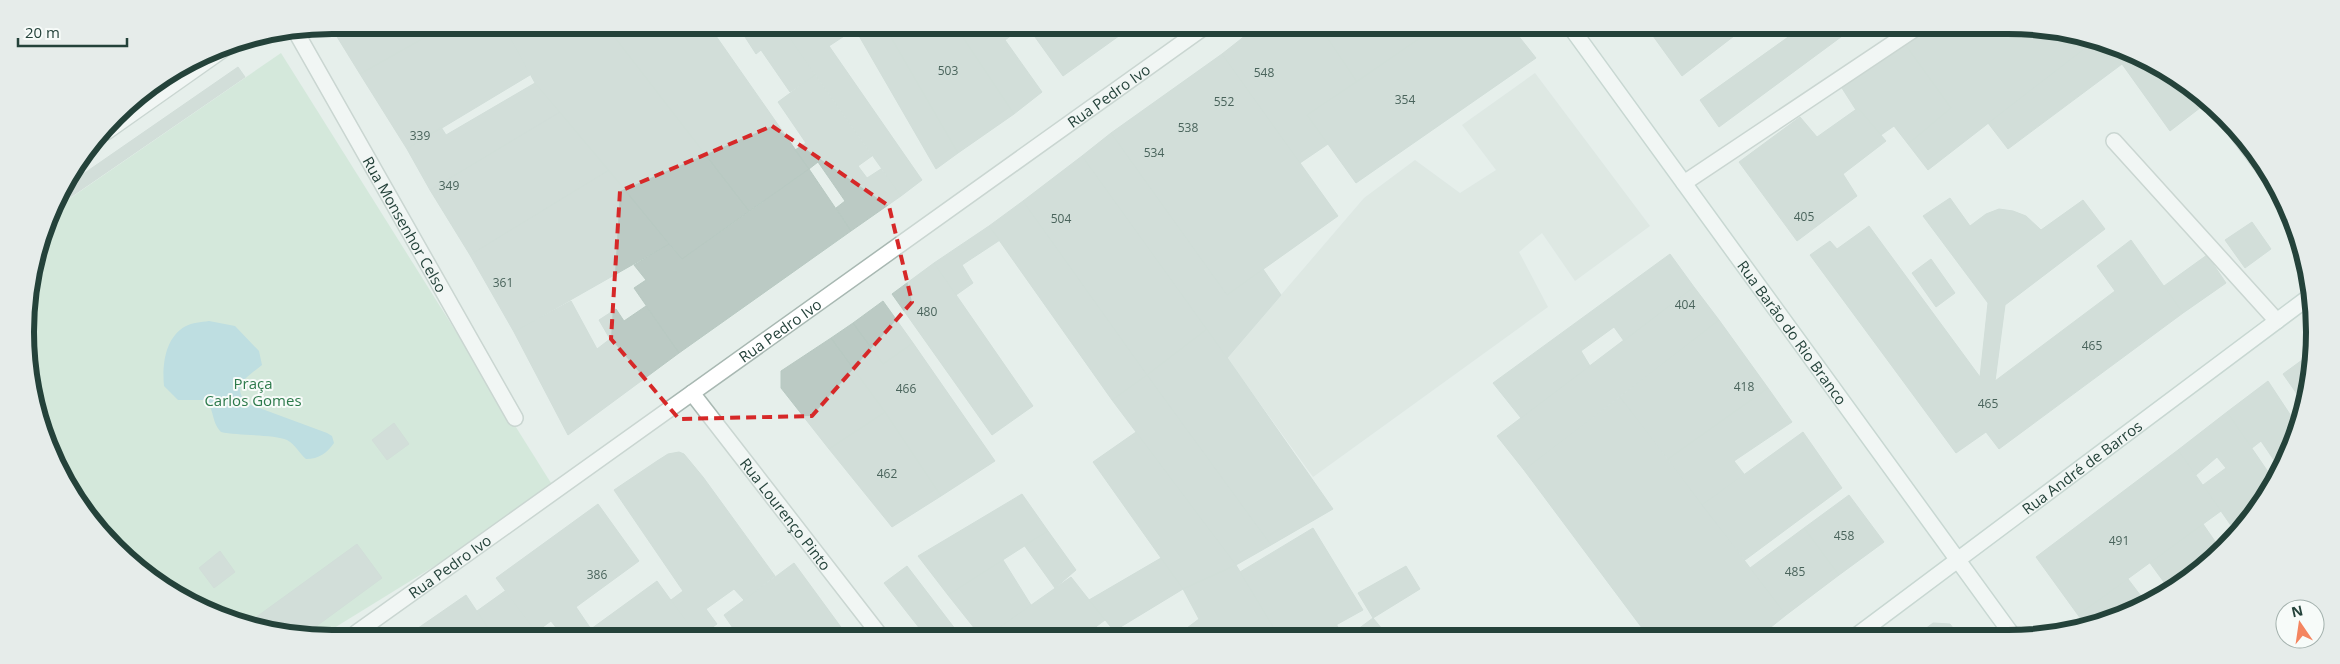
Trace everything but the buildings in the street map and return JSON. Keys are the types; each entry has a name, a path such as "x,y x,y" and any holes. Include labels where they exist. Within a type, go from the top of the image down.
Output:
{"street":[{"name":"Rua Pedro Ivo","path":"360,630 1195,34"},
{"name":"Rua Barão do Rio Branco","path":"1576,34 2009,630"},
{"path":"1684,183 1907,34"},
{"name":"Rua Monsenhor Celso","path":"298,35 515,418"},
{"path":"120,122 204,63"},
{"path":"2114,141 2277,321"},
{"name":"Rua André de Barros","path":"1864,630 2305,300"},
{"name":"Rua Lourenço Pinto","path":"692,393 876,630"}],"highlighted area":[{"path":"772,126 889,206 912,302 812,416 679,419 611,339 620,191"}],"shaded area":[{"path":"1535,73 1650,226 1575,281 1542,233 1519,252 1548,307 1313,477 1227,358 1364,198 1415,160 1460,193 1496,170 1462,125"}],"green space":[{"name":"Praça Carlos Gomes","path":"281,53 556,491 331,630 293,628 255,620 218,608 183,590 150,569 121,543 95,514 74,481 56,446 44,409 39,390 34,352 34,312 39,274 44,255 56,218 64,203"}],"water":[{"name":"Praça Carlos Gomes","path":"209,321 235,326 259,351 262,365 243,381 241,386 240,391 246,403 327,433 332,436 334,443 328,450 319,457 306,459 293,444 281,438 221,432 205,400 178,400 164,386 166,352 173,337 186,326"}]}
